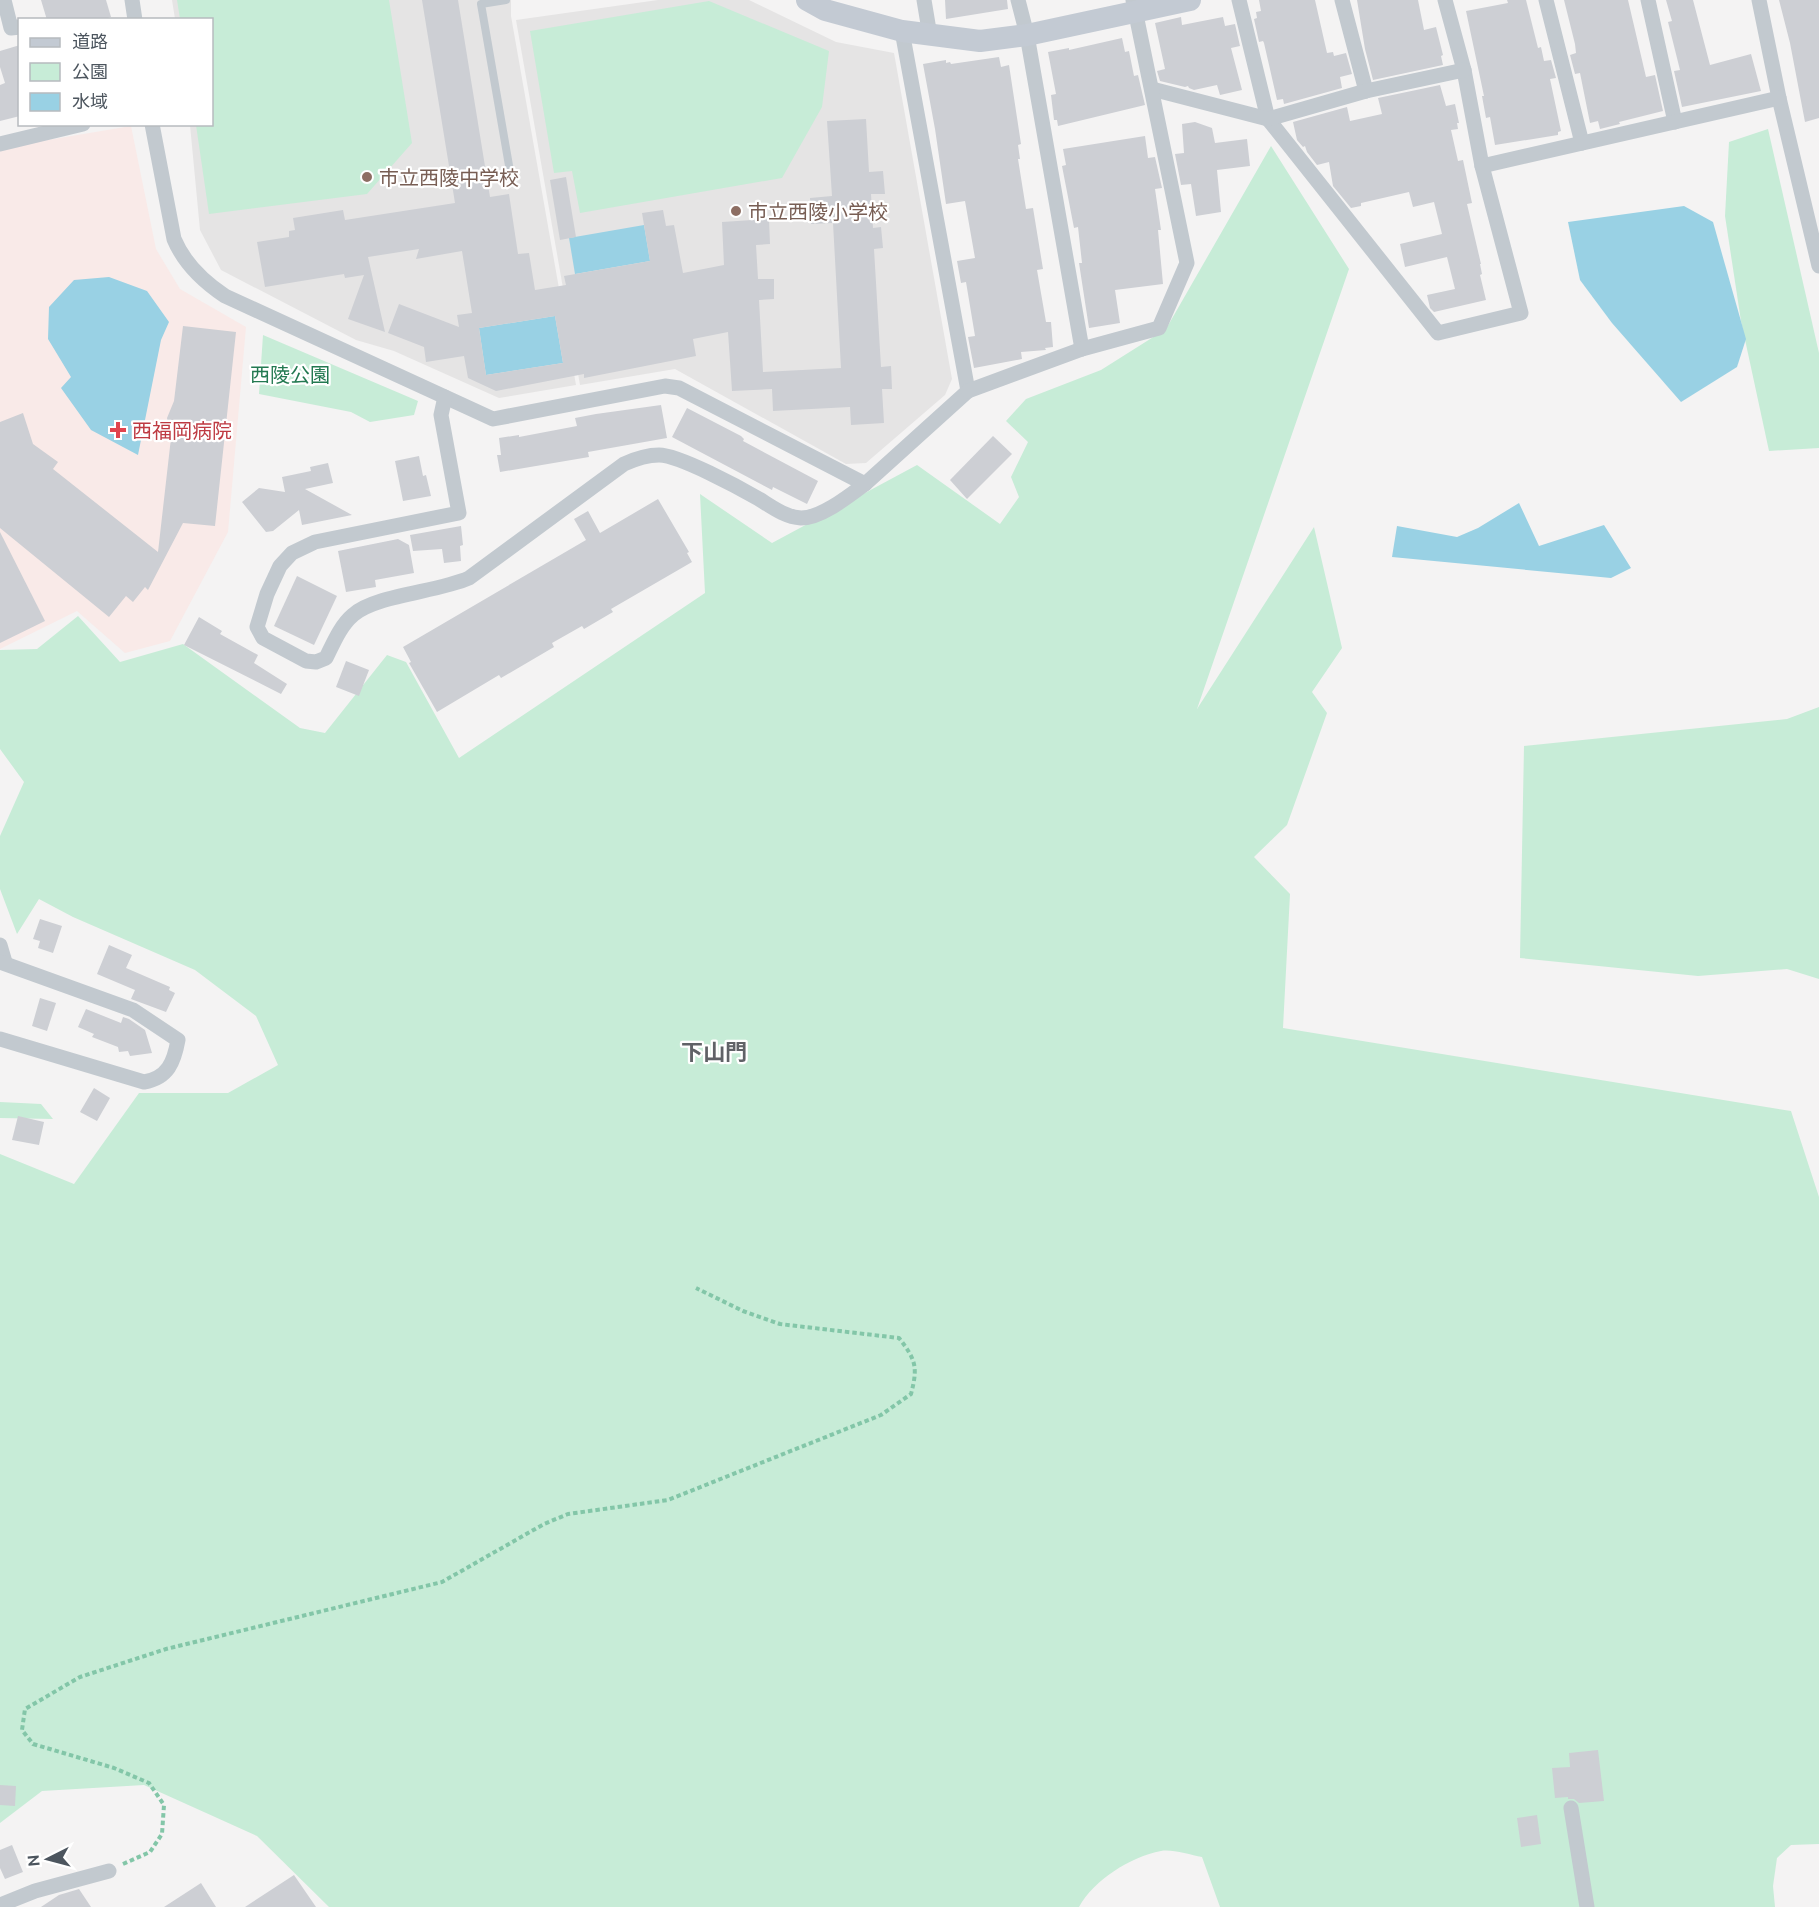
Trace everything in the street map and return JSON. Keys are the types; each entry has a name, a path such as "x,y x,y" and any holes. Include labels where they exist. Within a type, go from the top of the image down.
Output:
{"street":[{"path":"4,0 10,28 18,27"},
{"path":"132,0 135,18"},
{"path":"807,0 825,10 902,31 980,41 1027,35 1134,6 1190,0"},
{"path":"924,0 930,36"},
{"path":"1018,0 1027,35 1082,349"},
{"path":"1239,0 1268,119 1438,333 1521,313 1482,166 1464,70 1445,0"},
{"path":"1342,0 1366,91"},
{"path":"1546,0 1582,143"},
{"path":"1648,0 1675,122"},
{"path":"1759,0 1779,98 1817,247 1819,266"},
{"path":"446,398 441,416 459,513 315,542 292,553 280,566 267,594 257,627 263,638 306,661 316,662 326,658 344,625 353,614 367,606 454,584 469,578 624,464 640,457 660,455 675,458 750,494 787,516 803,518 822,512 865,484 968,391 1082,349 1159,328 1187,263 1134,6"},
{"path":"902,31 968,391"},
{"path":"1152,88 1268,119 1366,91 1464,70"},
{"path":"1482,166 1779,98"},
{"path":"152,126 174,239 180,255 211,286 225,296 493,418 664,386 679,388 865,484"},
{"path":"0,144 61,127"},
{"path":"0,945 3,962 133,1010 178,1040 173,1063 155,1080 144,1082 0,1040"},
{"path":"1570,1808 1587,1907"},
{"path":"0,1905 35,1891 109,1870"}],"lane":[{"path":"506,0 481,4 511,177"}],"path":[{"path":"109,1870 150,1852 162,1834 164,1805 149,1783 114,1768 33,1744 22,1730 24,1709 80,1677 166,1649 442,1582 544,1524 568,1514 668,1500 881,1415 911,1394 916,1375 914,1357 899,1338 780,1324 743,1311 696,1288"}],"shaded area":[{"name":"市立西陵中学校","path":"172,0 511,0 511,16 576,385 499,398 394,351 356,340 221,270 200,230 190,126 213,126 213,18 175,18"},
{"name":"市立西陵小学校","path":"658,0 749,0 836,42 894,53 952,379 945,395 866,463 846,464 675,369 580,385 516,20"},
{"name":"西福岡病院","path":"131,126 156,249 180,289 246,327 228,532 170,641 125,653 77,611 0,649 0,148"}],"green space":[{"path":"177,0 389,0 412,143 367,194 209,214 196,126 213,126 213,18 180,18"},
{"path":"709,1 829,51 822,107 782,178 580,213 572,171 554,173 530,31"},
{"path":"1768,129 1819,353 1819,448 1769,451 1741,321 1725,216 1729,142"},
{"path":"1271,146 1349,269 1197,709 1314,527 1342,648 1312,692 1327,713 1287,825 1254,857 1290,894 1283,1028 1791,1111 1819,1197 1819,1844 1791,1845 1777,1858 1773,1886 1775,1907 1220,1907 1202,1857 1176,1851 1161,1851 1137,1858 1114,1871 1094,1888 1079,1907 329,1907 257,1836 144,1785 42,1791 0,1823 0,1154 74,1184 139,1093 228,1093 278,1065 256,1016 195,970 73,917 39,899 17,934 0,889 0,836 24,782 0,749 0,650 37,649 78,616 120,662 183,644 300,728 325,733 387,655 406,662 459,758 705,593 700,494 772,543 917,465 1000,524 1019,497 1011,477 1028,442 1006,421 1026,399 1101,370 1166,329"},
{"name":"西陵公園","path":"263,335 418,401 414,415 370,422 351,412 259,394"},
{"path":"1819,707 1819,979 1787,969 1698,976 1520,958 1524,746 1787,719"},
{"path":"0,1102 41,1104 53,1119 0,1118"}],"water":[{"path":"1684,206 1713,222 1746,339 1737,367 1681,402 1612,323 1580,280 1568,222"},
{"path":"644,225 650,261 575,274 569,238"},
{"path":"109,277 147,291 169,322 161,340 138,455 91,430 61,388 71,377 48,339 49,307 74,280"},
{"path":"555,316 563,363 486,375 479,328"},
{"path":"1519,503 1539,546 1604,525 1631,568 1611,578 1392,557 1397,526 1457,537 1478,528"}],"building":[{"path":"41,0 106,0 111,17 108,18 46,18"},
{"path":"422,0 458,0 490,197 509,194 518,254 529,253 535,290 566,285 564,276 650,261 642,213 663,210 666,226 674,225 683,273 724,265 722,222 769,219 770,244 756,245 758,279 774,279 774,299 759,300 763,372 841,368 833,223 811,224 810,198 832,196 827,121 866,119 869,172 883,171 885,194 871,194 873,228 881,227 883,248 874,249 881,367 891,366 892,389 882,389 884,423 851,425 850,407 773,411 772,389 732,391 728,332 693,339 696,356 584,378 584,374 496,391 468,378 464,356 426,362 424,347 388,333 399,304 459,327 457,315 472,313 462,251 416,259 419,249 368,257 385,332 348,319 364,275 345,278 344,274 265,287 257,242 289,237 289,231 295,230 293,218 343,210 345,220 455,203","holes":["555,316 563,363 486,375 479,328"]},
{"path":"945,0 1007,0 1008,9 946,19"},
{"path":"1259,0 1315,0 1327,53 1333,52 1334,56 1346,53 1352,74 1340,77 1342,88 1284,104 1283,99 1277,100 1264,43 1259,42 1254,19 1257,18 1256,12 1261,11"},
{"path":"1357,0 1418,0 1424,30 1436,27 1443,55 1441,56 1443,65 1373,80"},
{"path":"1507,0 1526,0 1538,48 1541,47 1544,61 1551,60 1556,78 1550,79 1561,131 1558,135 1495,145 1490,117 1486,118 1482,96 1484,96 1466,11 1508,3"},
{"path":"1564,0 1628,0 1646,77 1655,75 1663,111 1600,129 1598,121 1590,123 1580,73 1575,74 1570,55 1576,53"},
{"path":"1666,0 1693,0 1710,65 1751,54 1761,91 1682,107 1674,71 1680,70 1668,22 1672,21"},
{"path":"1779,0 1819,0 1819,118 1805,122 1790,43"},
{"path":"1181,17 1182,25 1223,17 1225,26 1235,24 1240,46 1231,48 1242,90 1220,95 1217,85 1194,90 1188,86 1160,81 1157,71 1165,69 1155,23"},
{"path":"1122,38 1125,52 1129,51 1134,76 1138,75 1145,105 1058,126 1057,120 1054,120 1051,95 1056,94 1048,52 1069,48 1069,50"},
{"path":"18,46 18,116 0,121 0,85 5,83 0,67 0,51"},
{"path":"999,57 1001,67 1009,65 1021,144 1018,145 1020,159 1018,159 1026,209 1033,208 1043,269 1037,270 1046,322 1051,322 1053,347 1045,348 1046,350 1021,352 1022,359 974,368 968,337 975,336 966,282 961,283 957,261 975,258 965,201 946,204 923,64 946,60 946,63 951,64"},
{"path":"1440,85 1446,106 1455,104 1459,123 1457,123 1458,129 1451,130 1458,161 1463,160 1472,203 1467,204 1481,264 1482,274 1480,275 1486,300 1434,312 1430,308 1427,295 1455,289 1447,257 1405,267 1400,244 1442,234 1434,202 1413,207 1409,192 1361,203 1361,206 1351,208 1333,186 1329,162 1317,165 1305,146 1303,147 1297,140 1293,122 1347,107 1350,121 1382,114 1378,98"},
{"path":"1195,122 1212,128 1215,143 1247,139 1250,166 1217,170 1221,212 1196,216 1191,184 1181,185 1175,154 1184,153 1182,124"},
{"path":"1145,136 1148,158 1155,157 1162,188 1155,189 1161,230 1158,230 1163,284 1115,290 1120,323 1089,328 1079,263 1082,263 1078,227 1074,228 1062,166 1066,165 1063,149"},
{"path":"566,177 576,237 560,240 550,180"},
{"path":"183,326 236,332 215,526 183,523 148,590 145,587 133,602 126,596 109,617 0,528 0,422 23,413 33,444 58,462 53,469 158,552 171,438 167,418 174,401"},
{"path":"661,405 667,438 588,452 589,457 500,472 497,455 501,455 499,438 519,435 519,437 577,426 575,418"},
{"path":"687,408 741,436 743,441 818,481 807,504 773,487 772,490 672,437"},
{"path":"993,436 1012,454 967,499 950,480"},
{"path":"419,456 423,476 426,475 431,496 403,501 395,461"},
{"path":"328,463 333,483 305,489 352,515 302,525 299,510 273,531 266,532 242,502 259,488 285,492 282,477 311,471 310,467"},
{"path":"658,499 689,552 687,553 692,562 611,609 613,612 584,629 582,626 552,643 554,647 501,678 499,675 437,712 409,663 411,662 403,647 586,540 574,519 588,511 600,533"},
{"path":"461,526 463,545 460,546 461,561 444,563 442,549 413,551 410,535"},
{"path":"0,532 45,621 0,643"},
{"path":"398,539 409,545 414,573 375,580 376,587 346,592 338,551"},
{"path":"297,576 337,596 314,645 274,626"},
{"path":"199,617 222,631 220,634 258,655 254,663 287,684 281,694 184,645"},
{"path":"346,661 369,670 359,696 336,687"},
{"path":"40,919 62,926 53,953 38,948 40,941 33,939"},
{"path":"109,945 132,955 126,968 170,987 169,990 175,993 166,1012 131,999 135,990 97,974"},
{"path":"40,998 56,1003 47,1031 32,1026"},
{"path":"86,1009 121,1023 123,1017 129,1019 145,1030 152,1053 130,1056 128,1051 119,1052 118,1047 92,1037 94,1034 78,1027"},
{"path":"94,1088 110,1098 97,1121 80,1112"},
{"path":"18,1116 44,1122 39,1145 12,1140"},
{"path":"1598,1750 1604,1801 1579,1803 1568,1797 1555,1798 1552,1768 1570,1767 1569,1753"},
{"path":"0,1785 16,1786 15,1806 0,1805"},
{"path":"1537,1815 1541,1844 1521,1847 1517,1818"},
{"path":"12,1845 23,1872 5,1879 0,1868 0,1850"},
{"path":"294,1875 316,1907 245,1907"},
{"path":"201,1883 216,1907 164,1907"},
{"path":"79,1889 91,1907 41,1907 59,1895"}],"place":[{"name":"市立西陵中学校","path":"367,177"},
{"name":"市立西陵小学校","path":"736,211"},
{"name":"西福岡病院","path":"118,430"}],"district":[{"name":"下山門","path":"714,1051"}]}
